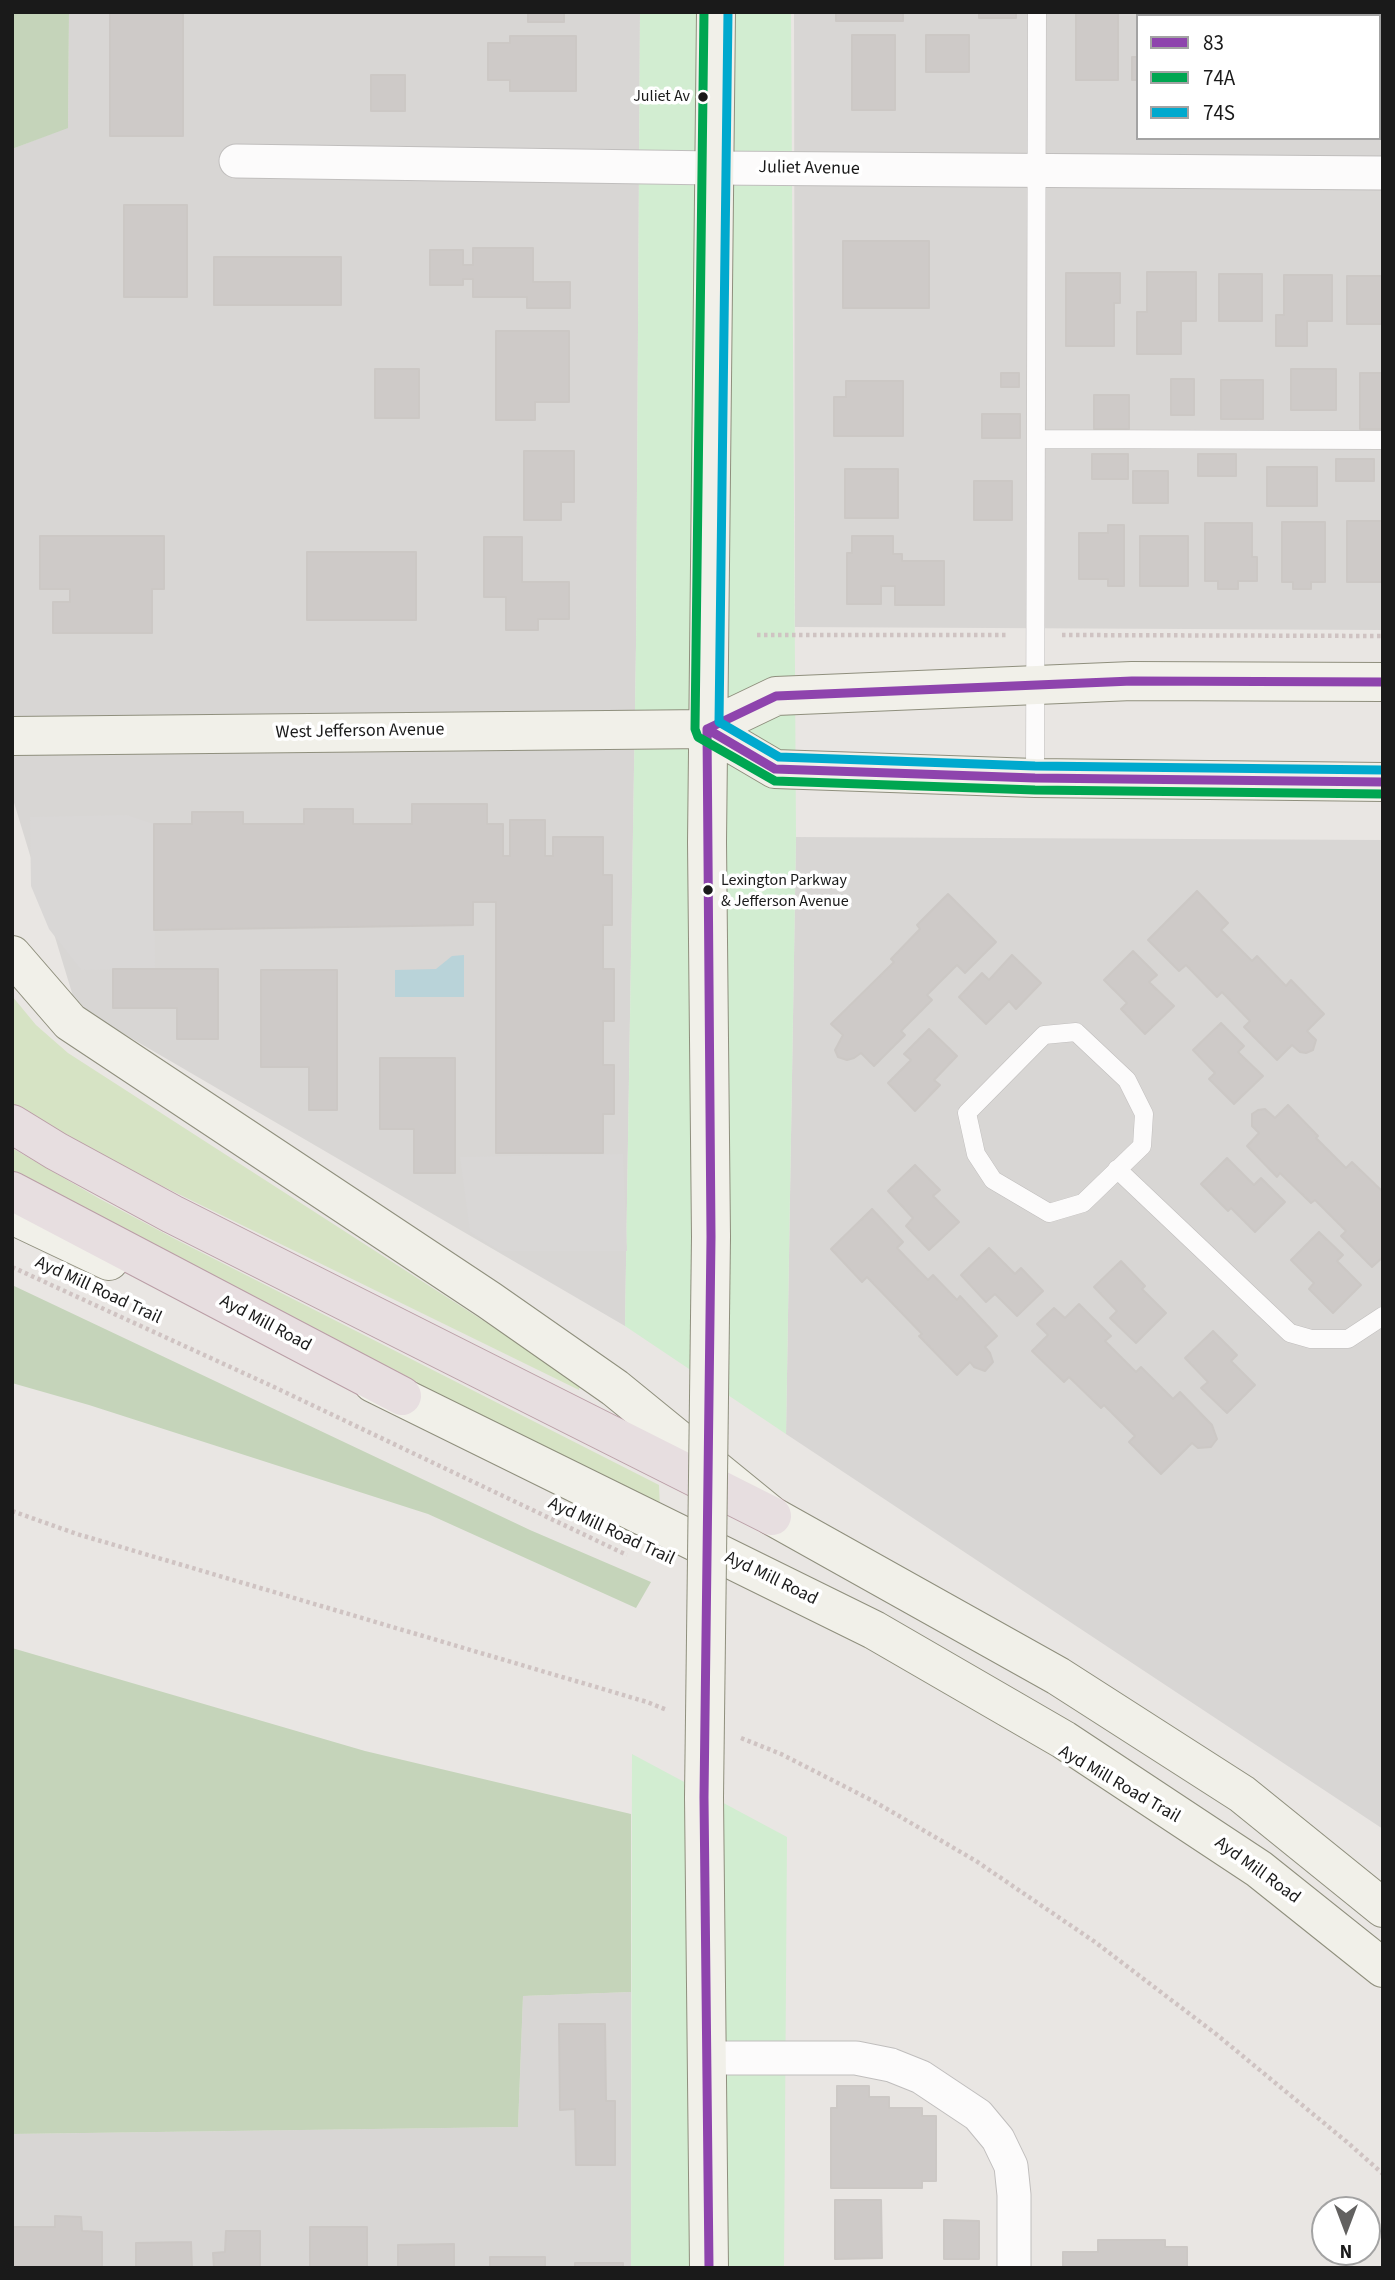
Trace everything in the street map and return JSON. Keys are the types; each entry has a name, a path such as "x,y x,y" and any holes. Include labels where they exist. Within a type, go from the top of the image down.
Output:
{"highway":[{"path":"12,1124 172,1214 772,1517"},
{"name":"Ayd Mill Road","path":"12,1191 402,1396"}],"main road":[{"path":"709,2268 704,1797 711,1237 707,729 716,12"},
{"path":"707,729 776,696 1132,681 1383,682"},
{"path":"707,729 775,769 1035,778 1383,782"},
{"name":"West Jefferson Avenue","path":"12,736 707,729"},
{"path":"12,955 69,1022 489,1300 615,1388 772,1517 1058,1676 1242,1794 1383,1908"},
{"path":"12,1215 402,1396"},
{"name":"Ayd Mill Road","path":"402,1396 874,1630 1064,1740 1259,1870 1383,1968"}],"street":[{"name":"Juliet Avenue","path":"236,161 1383,173"},
{"path":"707,2058 856,2058 891,2065 921,2077 978,2115 998,2139 1011,2166 1014,2195 1014,2268"}],"lane":[{"path":"1035,778 1037,12"},
{"path":"1036,439 1383,440"},
{"path":"1076,1032 1127,1080 1144,1114 1142,1146 1117,1169 1083,1203 1049,1213 993,1180 976,1154 967,1112 1044,1035 1076,1032"},
{"path":"1117,1169 1290,1333 1311,1339 1348,1339 1383,1316"}],"path":[{"path":"757,635 1383,636"},
{"name":"Ayd Mill Road Trail","path":"12,1267 638,1559"}],"shaded area":[{"path":"69,12 640,12 636,646 625,1326 76,1006 12,796 12,149 68,127"},
{"path":"794,12 1383,12 1383,630 795,627"},
{"path":"127,815 154,824 155,969 81,970 49,929 31,886 30,817"},
{"path":"796,837 1383,840 1383,1829 786,1434"},
{"path":"623,1154 627,1251 500,1251 470,1232 460,1157"},
{"path":"631,1992 631,2268 12,2268 12,2134 518,2127 523,1996"}],"green space":[{"path":"12,12 69,12 68,128 12,149"},
{"path":"640,12 791,12 796,837 786,1434 625,1326 636,646"},
{"path":"12,996 36,1025 68,1053 580,1383 579,1390 113,1162 12,1106"},
{"path":"12,1148 175,1239 659,1485 660,1508 12,1182"},
{"path":"12,1285 530,1530 651,1582 636,1608 428,1514 89,1405 12,1383"},
{"path":"12,1648 365,1751 631,1814 631,1992 523,1996 518,2127 12,2134"},
{"path":"632,1754 787,1837 784,2268 631,2268"}],"water":[{"path":"464,955 464,997 395,997 395,970 436,969 452,956"}],"building":[{"path":"110,12 183,12 183,136 110,136"},
{"path":"528,12 564,12 564,22 528,22"},
{"path":"836,12 903,12 903,21 836,21"},
{"path":"979,12 1016,12 1016,18 979,18"},
{"path":"1076,12 1118,12 1118,80 1076,80"},
{"path":"1381,18 1383,18 1381,71"},
{"path":"852,35 895,35 895,110 852,110"},
{"path":"926,35 969,35 969,72 926,72"},
{"path":"510,36 576,36 576,91 510,91 510,80 488,80 488,43 510,43"},
{"path":"1132,57 1136,57 1136,80 1132,80"},
{"path":"371,75 405,75 405,111 371,111"},
{"path":"124,205 187,205 187,297 124,297"},
{"path":"843,241 929,241 929,308 843,308"},
{"path":"473,248 533,248 533,282 570,282 570,308 527,308 527,297 473,297 473,279 463,279 463,285 430,285 430,250 463,250 463,265 473,265"},
{"path":"214,257 341,257 341,305 214,305"},
{"path":"1147,272 1196,272 1196,321 1181,321 1181,354 1137,354 1137,312 1147,312"},
{"path":"1066,273 1120,273 1120,303 1114,303 1114,346 1066,346"},
{"path":"1219,274 1262,274 1262,321 1219,321"},
{"path":"1284,275 1332,275 1332,321 1307,321 1307,346 1276,346 1276,315 1284,315"},
{"path":"1347,276 1383,276 1383,324 1347,324"},
{"path":"496,331 569,331 569,402 535,402 535,420 496,420"},
{"path":"375,369 419,369 419,418 375,418"},
{"path":"1291,369 1336,369 1336,410 1291,410"},
{"path":"1001,373 1019,373 1019,387 1001,387"},
{"path":"1360,373 1383,373 1383,429 1360,429"},
{"path":"1171,379 1194,379 1194,415 1171,415"},
{"path":"1221,380 1263,380 1263,419 1221,419"},
{"path":"846,381 903,381 903,436 834,436 834,397 846,397"},
{"path":"1094,395 1129,395 1129,429 1094,429"},
{"path":"982,414 1020,414 1020,438 982,438"},
{"path":"524,451 574,451 574,502 561,502 561,520 524,520"},
{"path":"1092,454 1128,454 1128,479 1092,479"},
{"path":"1198,454 1236,454 1236,476 1198,476"},
{"path":"1336,459 1374,459 1374,481 1336,481"},
{"path":"1267,467 1317,467 1317,506 1267,506"},
{"path":"845,469 898,469 898,518 845,518"},
{"path":"1133,471 1168,471 1168,503 1133,503"},
{"path":"974,481 1012,481 1012,520 974,520"},
{"path":"1347,521 1383,521 1383,582 1347,582"},
{"path":"1282,522 1325,522 1325,582 1311,582 1311,589 1293,589 1293,582 1282,582"},
{"path":"1205,523 1252,523 1252,557 1257,557 1257,581 1238,581 1238,589 1218,589 1218,581 1205,581"},
{"path":"1108,525 1124,525 1124,586 1108,586 1108,579 1079,579 1079,533 1108,533"},
{"path":"40,536 164,536 164,589 152,589 152,633 53,633 53,602 70,602 70,589 40,589"},
{"path":"852,536 893,536 893,554 902,554 902,561 944,561 944,605 895,605 895,586 881,586 881,604 847,604 847,553 852,553"},
{"path":"1140,536 1188,536 1188,586 1140,586"},
{"path":"484,537 522,537 522,582 569,582 569,619 538,619 538,630 506,630 506,597 484,597"},
{"path":"307,552 416,552 416,620 307,620"},
{"path":"412,804 487,804 487,824 503,824 503,856 510,856 510,820 545,820 545,856 553,856 553,837 603,837 603,875 612,875 612,925 603,925 603,969 614,969 614,1021 603,1021 603,1065 614,1065 614,1114 603,1114 603,1153 496,1153 496,902 473,902 473,925 154,930 154,824 192,824 192,812 243,812 243,824 304,824 304,809 353,809 353,824 412,824"},
{"path":"1197,891 1228,923 1221,930 1252,961 1257,956 1286,986 1291,980 1324,1014 1307,1031 1316,1040 1313,1050 1300,1052 1292,1045 1277,1060 1244,1027 1250,1021 1222,992 1217,997 1186,965 1179,971 1148,940"},
{"path":"948,894 996,942 965,973 957,965 927,995 932,1000 901,1031 905,1035 874,1066 861,1053 847,1060 838,1057 835,1050 843,1035 831,1024 894,962 891,959 920,929 917,925"},
{"path":"1133,951 1157,975 1149,982 1174,1006 1145,1034 1121,1009 1127,1003 1104,980"},
{"path":"1012,955 1041,983 1016,1009 1009,1001 986,1024 959,997 982,973 989,980"},
{"path":"113,969 218,969 218,1039 177,1039 177,1008 113,1008"},
{"path":"261,970 337,970 337,1110 309,1110 309,1067 261,1067"},
{"path":"1221,1023 1244,1046 1238,1052 1263,1076 1234,1104 1209,1079 1215,1073 1193,1050"},
{"path":"929,1029 957,1056 934,1080 940,1085 915,1111 888,1083 911,1060 904,1054"},
{"path":"380,1058 455,1058 455,1173 414,1173 414,1129 380,1129"},
{"path":"1288,1105 1346,1168 1352,1162 1383,1192 1383,1257 1372,1267 1341,1236 1346,1231 1315,1200 1311,1203 1280,1173 1277,1177 1247,1146 1259,1133 1252,1126 1252,1114 1265,1109 1275,1118"},
{"path":"1227,1158 1254,1185 1261,1178 1285,1202 1255,1232 1231,1208 1228,1211 1201,1184"},
{"path":"915,1165 940,1190 933,1196 959,1222 929,1250 906,1226 913,1218 888,1191"},
{"path":"872,1209 903,1242 897,1248 928,1280 933,1275 957,1300 960,1296 997,1336 985,1347 993,1362 985,1371 974,1367 970,1362 957,1375 867,1277 862,1282 831,1249"},
{"path":"1319,1232 1343,1255 1337,1261 1361,1285 1333,1313 1309,1289 1314,1283 1291,1260"},
{"path":"989,1248 1015,1274 1021,1268 1043,1291 1017,1316 995,1294 986,1302 961,1275"},
{"path":"1121,1261 1145,1286 1142,1289 1166,1313 1136,1343 1110,1318 1117,1311 1094,1287"},
{"path":"1079,1304 1111,1336 1105,1341 1136,1372 1141,1367 1173,1399 1180,1392 1212,1425 1217,1439 1211,1447 1198,1448 1192,1443 1161,1474 1129,1442 1135,1436 1104,1405 1101,1408 1069,1377 1064,1382 1032,1351 1048,1335 1037,1324 1054,1308 1065,1318"},
{"path":"1213,1331 1237,1355 1231,1361 1255,1385 1227,1413 1201,1388 1208,1382 1185,1358"},
{"path":"559,2024 605,2024 606,2101 615,2101 615,2165 576,2165 575,2109 560,2110"},
{"path":"837,2086 869,2086 869,2097 889,2097 889,2108 922,2108 922,2116 936,2116 936,2181 922,2181 922,2188 831,2188 831,2108 837,2108"},
{"path":"835,2200 881,2200 882,2258 835,2259"},
{"path":"55,2216 81,2217 82,2231 102,2232 102,2268 12,2268 12,2227 55,2227"},
{"path":"944,2220 979,2221 979,2259 944,2259"},
{"path":"310,2227 367,2227 367,2268 310,2268"},
{"path":"226,2231 260,2231 260,2268 214,2268 213,2253 225,2252"},
{"path":"1098,2240 1165,2240 1165,2247 1187,2247 1187,2268 1063,2268 1063,2252 1098,2252"},
{"path":"191,2242 192,2268 136,2268 136,2243"},
{"path":"454,2244 454,2268 398,2268 398,2245"},
{"path":"490,2257 545,2257 545,2268 490,2268"},
{"path":"575,2263 623,2263 623,2268 575,2268"}],"transit line":[{"name":"74A","path":"704,12 695,729 698,737 775,781 1035,790 1383,794"},
{"name":"74S","path":"728,12 719,722 779,757 1035,766 1383,770"},
{"name":"83","path":"707,729 776,696 1132,681 1383,682"},
{"name":"83","path":"707,729 711,1237 704,1797 709,2268"},
{"name":"83","path":"707,729 775,769 1035,778 1383,782"}],"place":[{"name":"Juliet Av","path":"703,97"},
{"name":"Lexington Parkway & Jefferson Avenue","path":"708,890"}]}
